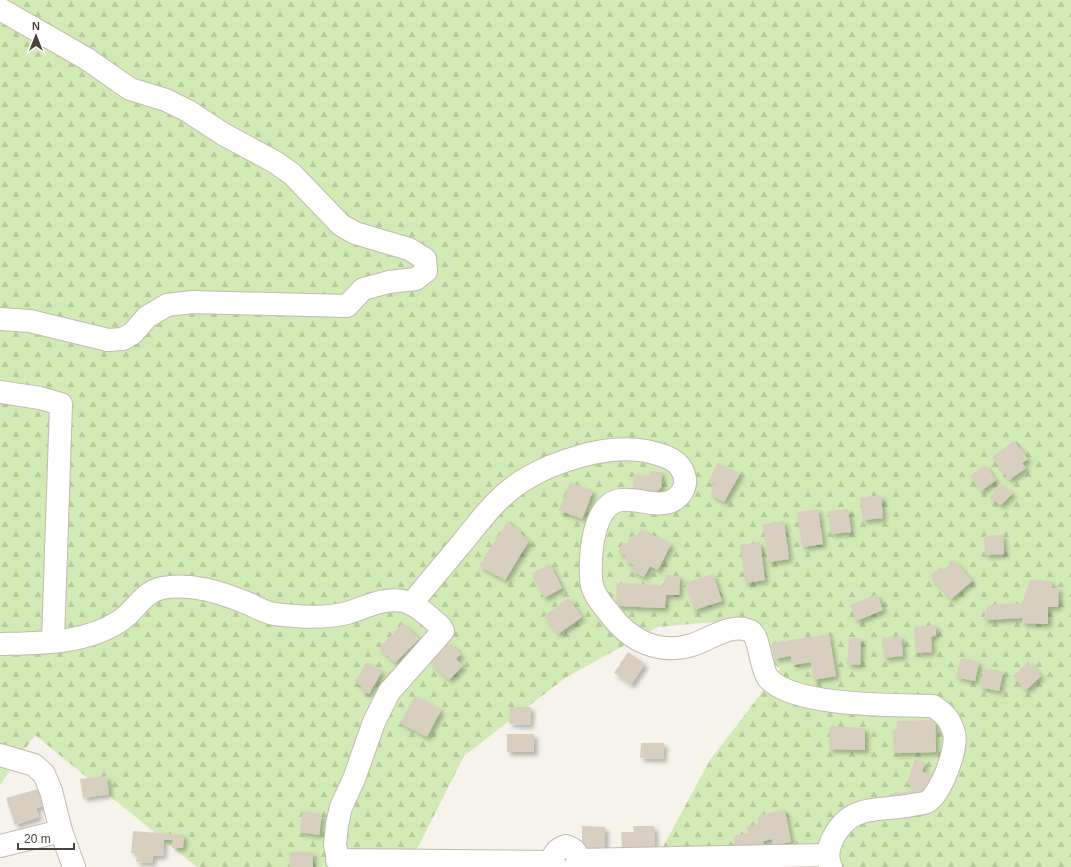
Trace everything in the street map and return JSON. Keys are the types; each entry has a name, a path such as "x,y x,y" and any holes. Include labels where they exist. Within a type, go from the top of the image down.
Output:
{"street":[{"path":"0,9 87,59 130,89 166,100 188,111 223,134 275,162 292,174 341,225 355,233 410,249 425,259 426,271 416,279 389,282 362,289 347,306 192,302 167,305 147,317 133,333 123,339 108,340 30,321 0,319"},
{"path":"0,392 40,398 61,404 53,641"},
{"path":"0,644 53,641 95,635 121,621 148,594 160,588 203,588 273,614 312,617 346,613 392,600 404,601 411,604 440,626 443,631 389,692 374,722 354,779 341,807 335,845 339,863 554,864 554,853 566,846 574,849 578,854 577,863 830,861 828,847 836,832 850,817 868,809 906,806 926,802 934,796 950,764 955,735 946,714 933,706 834,701 790,691 769,679 762,666 755,635 750,630 734,629 692,645 673,648 644,644 627,633 597,598 591,581 590,551 598,521 608,506 620,500 662,504 678,498 685,487 685,478 680,465 666,455 638,450 596,452 556,463 527,477 493,505 411,604"},
{"path":"0,755 34,765 44,774 51,791 74,867"},
{"path":"0,846 62,831"}],"green space":[{"path":"0,0 1071,0 1071,867 652,867 710,760 780,669 725,621 658,627 565,678 464,756 408,867 197,867 35,735 0,785"}],"building":[{"path":"1014,441 1028,459 1022,463 1026,468 1009,480 992,457"},
{"path":"718,463 740,474 724,502 710,494 715,484 708,481"},
{"path":"985,465 996,480 981,491 970,476"},
{"path":"649,471 662,472 661,488 651,495 632,493 634,474 649,476"},
{"path":"570,482 593,491 582,519 559,510"},
{"path":"999,484 1013,493 1001,505 990,498"},
{"path":"881,495 883,518 863,520 860,498"},
{"path":"818,509 823,544 802,547 797,512"},
{"path":"848,509 851,532 831,534 828,511"},
{"path":"508,521 529,541 505,580 479,566"},
{"path":"784,521 789,559 768,562 763,524"},
{"path":"641,529 671,544 658,570 650,566 644,577 631,570 634,565 624,560 626,556 618,552 623,542 627,544 632,535 636,537"},
{"path":"1003,535 1004,554 985,555 984,536"},
{"path":"760,542 765,580 745,583 740,545"},
{"path":"954,560 972,581 951,599 930,576 940,567 944,569"},
{"path":"550,564 562,588 544,598 532,573"},
{"path":"713,574 722,601 694,610 685,583"},
{"path":"665,575 680,576 679,595 666,595 665,608 616,606 617,583 664,585"},
{"path":"1030,580 1052,581 1052,588 1059,588 1058,607 1048,607 1048,624 1022,623 1022,618 983,620 988,605 1022,603"},
{"path":"877,594 883,610 856,621 850,605"},
{"path":"568,598 582,617 558,634 544,616"},
{"path":"403,623 419,639 395,663 379,648"},
{"path":"936,625 936,635 931,637 932,652 916,653 914,627"},
{"path":"829,634 836,676 813,680 811,662 793,665 791,656 774,659 772,643"},
{"path":"901,636 903,656 884,658 882,638"},
{"path":"849,638 861,638 860,665 847,664"},
{"path":"450,643 461,654 456,659 463,666 449,680 430,662"},
{"path":"628,652 645,664 631,685 614,673"},
{"path":"961,658 979,662 975,681 956,677"},
{"path":"366,662 382,671 369,694 361,690 363,686 355,682"},
{"path":"1028,662 1041,676 1026,690 1013,676"},
{"path":"984,668 1003,672 999,691 980,687"},
{"path":"415,696 441,710 427,737 400,723"},
{"path":"510,707 531,707 530,725 509,724"},
{"path":"935,720 936,752 894,753 893,731 897,729 897,721"},
{"path":"830,726 865,728 865,750 829,749"},
{"path":"507,734 534,734 534,752 507,752"},
{"path":"641,743 664,743 663,759 640,758"},
{"path":"915,759 925,763 922,772 933,775 927,793 890,797 890,794 911,791 912,786 907,783"},
{"path":"107,776 109,794 83,798 80,779"},
{"path":"38,789 43,806 36,808 39,817 15,825 6,798"},
{"path":"785,810 791,842 773,845 772,839 763,841 764,846 736,851 733,836 748,833 747,826 758,824 759,815"},
{"path":"303,811 322,814 319,835 300,832"},
{"path":"582,826 605,827 605,848 582,848"},
{"path":"633,826 654,826 655,846 622,847 621,832 634,832"},
{"path":"133,831 184,835 183,848 172,848 173,840 164,840 163,856 153,856 152,863 136,862 137,854 131,853"},
{"path":"290,852 313,852 313,867 290,867"}]}
